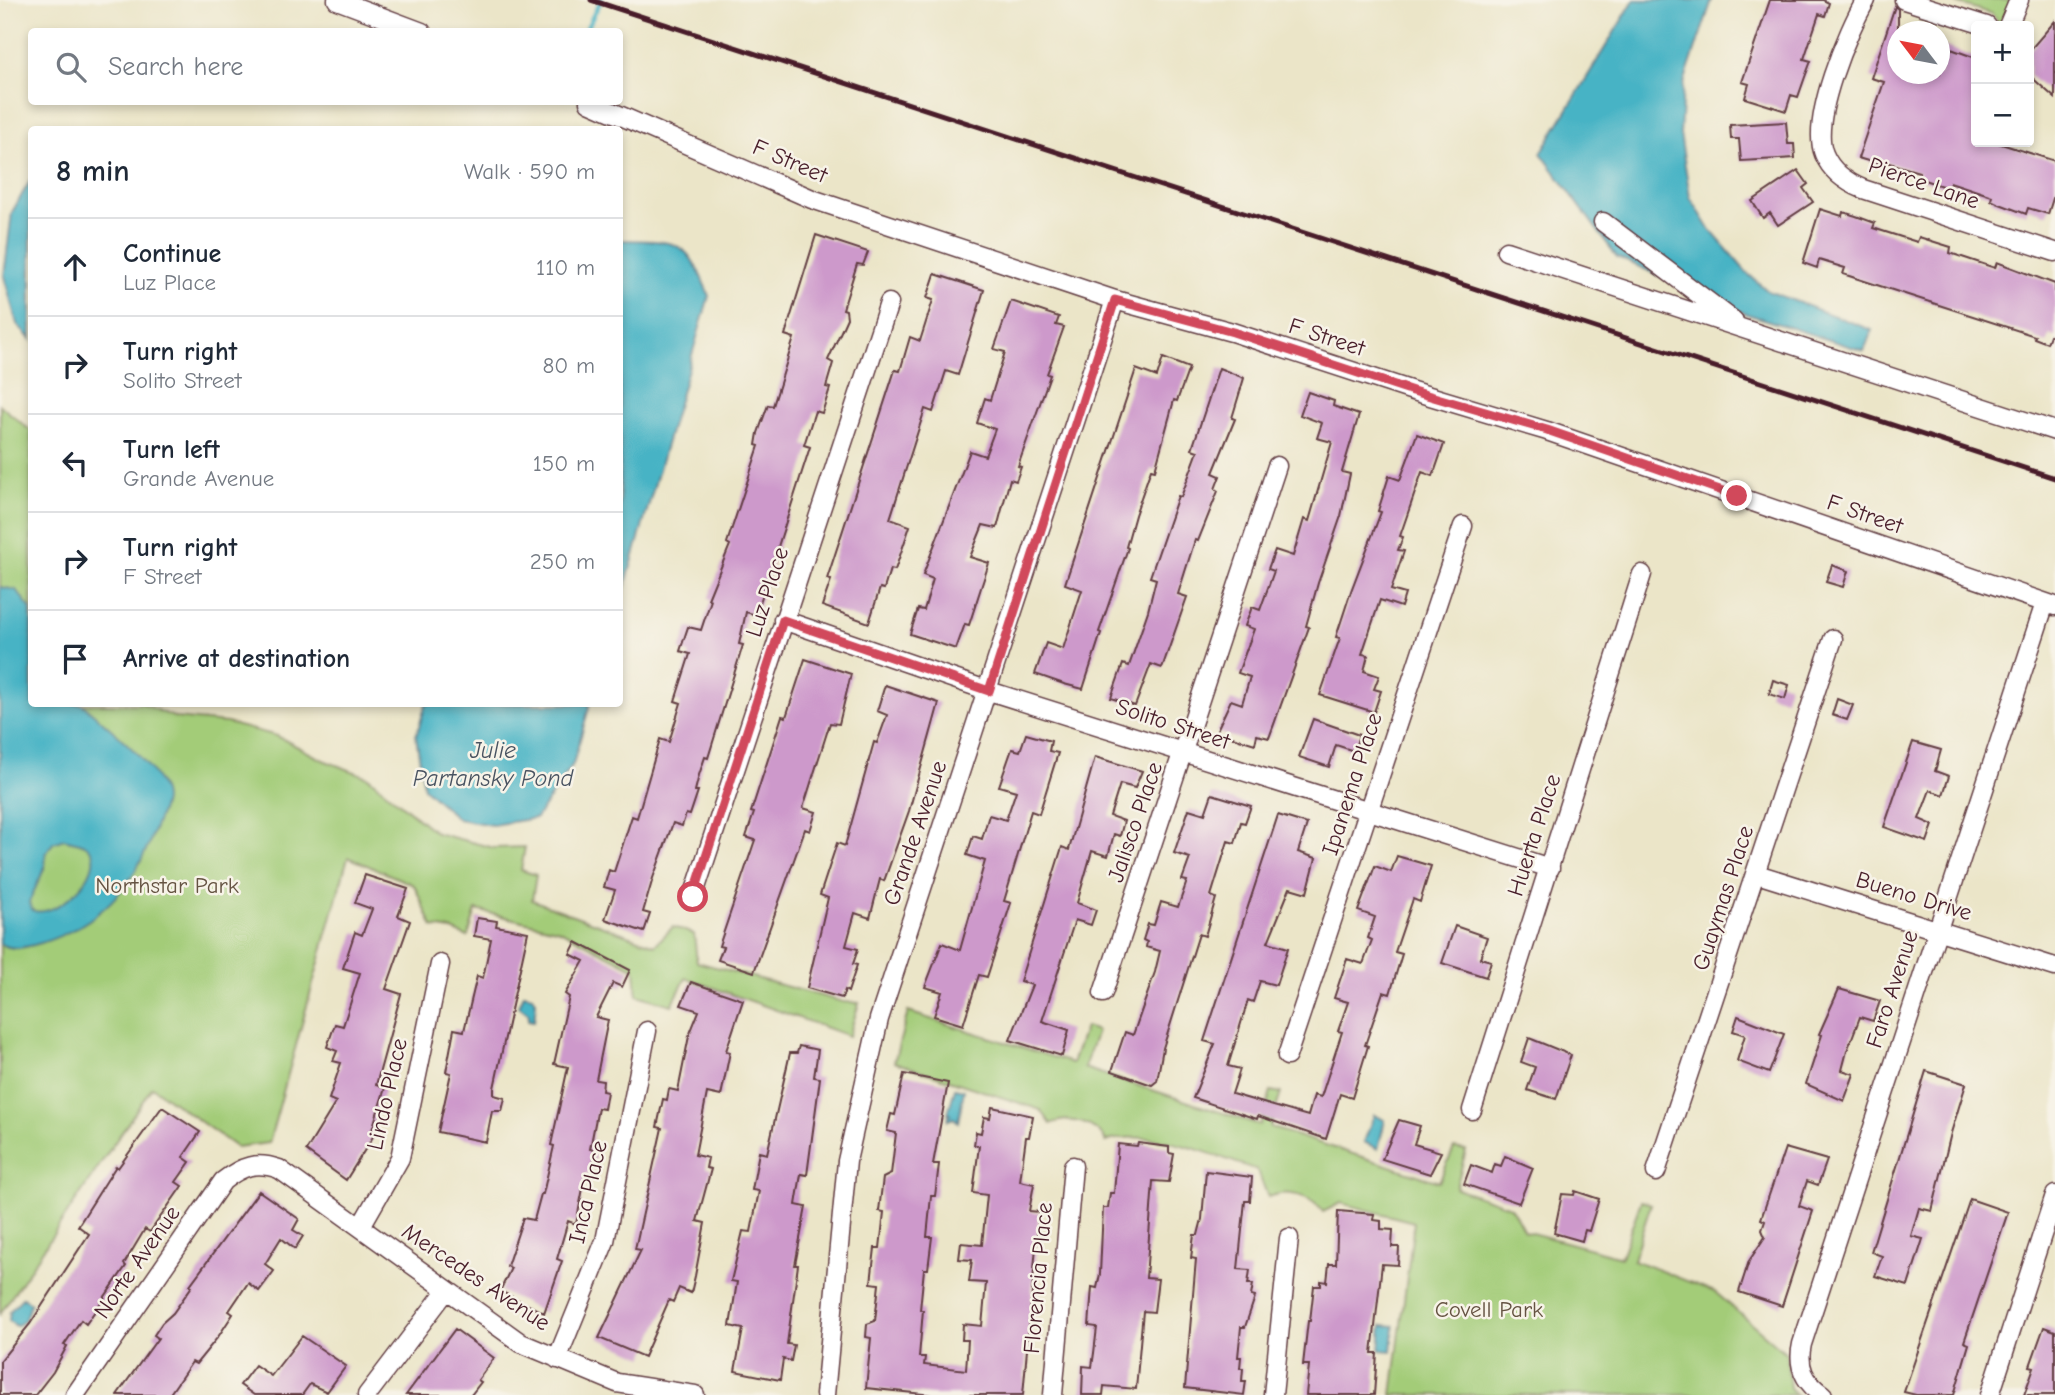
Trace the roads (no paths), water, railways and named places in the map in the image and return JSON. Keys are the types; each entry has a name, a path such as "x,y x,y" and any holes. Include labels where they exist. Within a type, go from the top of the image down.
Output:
{"street":[{"path":"337,0 411,28"},
{"name":"Pierce Lane","path":"1866,0 1851,27 1821,121 1823,152 1830,164 1850,184 2055,252"},
{"path":"1904,0 1971,21"},
{"path":"2010,21 2019,0"},
{"name":"F Street","path":"596,105 812,199 1115,300 1233,332 1413,391 1547,430 2050,604"},
{"path":"1603,222 1746,330"},
{"path":"1506,251 2055,431"},
{"name":"Grande Avenue","path":"825,1395 847,1161 860,1089 879,1019 989,691 1115,300"},
{"name":"Luz Place","path":"693,897 889,303"},
{"name":"Jalisco Place","path":"1102,993 1184,753 1277,466"},
{"name":"Ipanema Place","path":"1287,1056 1463,526"},
{"name":"Huerta Place","path":"1472,1110 1642,574"},
{"name":"Faro Avenue","path":"1818,1392 1801,1370 1802,1344 1937,929 2050,604"},
{"name":"Solito Street","path":"783,620 989,691 1550,868"},
{"name":"Guaymas Place","path":"1656,1172 1833,639"},
{"name":"Bueno Drive","path":"1757,874 2055,967"},
{"name":"Lindo Place","path":"361,1226 400,1158 440,964"},
{"name":"Inca Place","path":"557,1359 605,1241 647,1031"},
{"name":"Mercedes Avenue","path":"247,1166 260,1163 279,1168 521,1343 616,1389 695,1395"},
{"name":"Norte Avenue","path":"75,1395 223,1181 247,1166"},
{"name":"Florencia Place","path":"1052,1395 1073,1166"},
{"path":"1990,1395 2055,1195"},
{"path":"1273,1395 1289,1238"},
{"path":"367,1395 446,1291"}],"water":[{"path":"1634,0 1712,0 1683,86 1680,134 1690,197 1711,231 1748,274 1768,291 1872,330 1864,351 1744,313 1617,257 1541,153"},
{"path":"28,184 28,337 17,324 4,276 12,212"},
{"path":"623,240 655,241 678,247 694,263 709,296 623,594"},
{"path":"0,587 16,590 28,605 28,707 85,707 132,748 155,775 162,788 164,800 146,850 125,886 112,901 80,926 61,935 26,947 0,944","holes":["64,839 90,849 93,858 85,881 76,892 53,908 32,910 29,902 45,867 46,854 53,843"]},
{"name":"Julie Partansky Pond","path":"425,707 589,707 573,764 536,818 492,825 458,819 424,788 416,736"},
{"path":"524,994 532,996 536,1002 534,1021 528,1020 529,1014 519,1006"},
{"path":"955,1088 964,1090 958,1122 954,1118 948,1120 949,1115 952,1115 948,1113"},
{"path":"1374,1115 1385,1120 1378,1149 1364,1142"},
{"path":"23,1297 31,1303 24,1321 16,1326 9,1321 10,1311"},
{"path":"1382,1325 1394,1326 1392,1351 1380,1350"}],"waterway":[{"path":"587,28 601,0"}],"railway":[{"path":"591,0 2055,478"}],"park label":[{"name":"Northstar Park","path":"167,885"},
{"name":"Covell Park","path":"1489,1309"}]}
